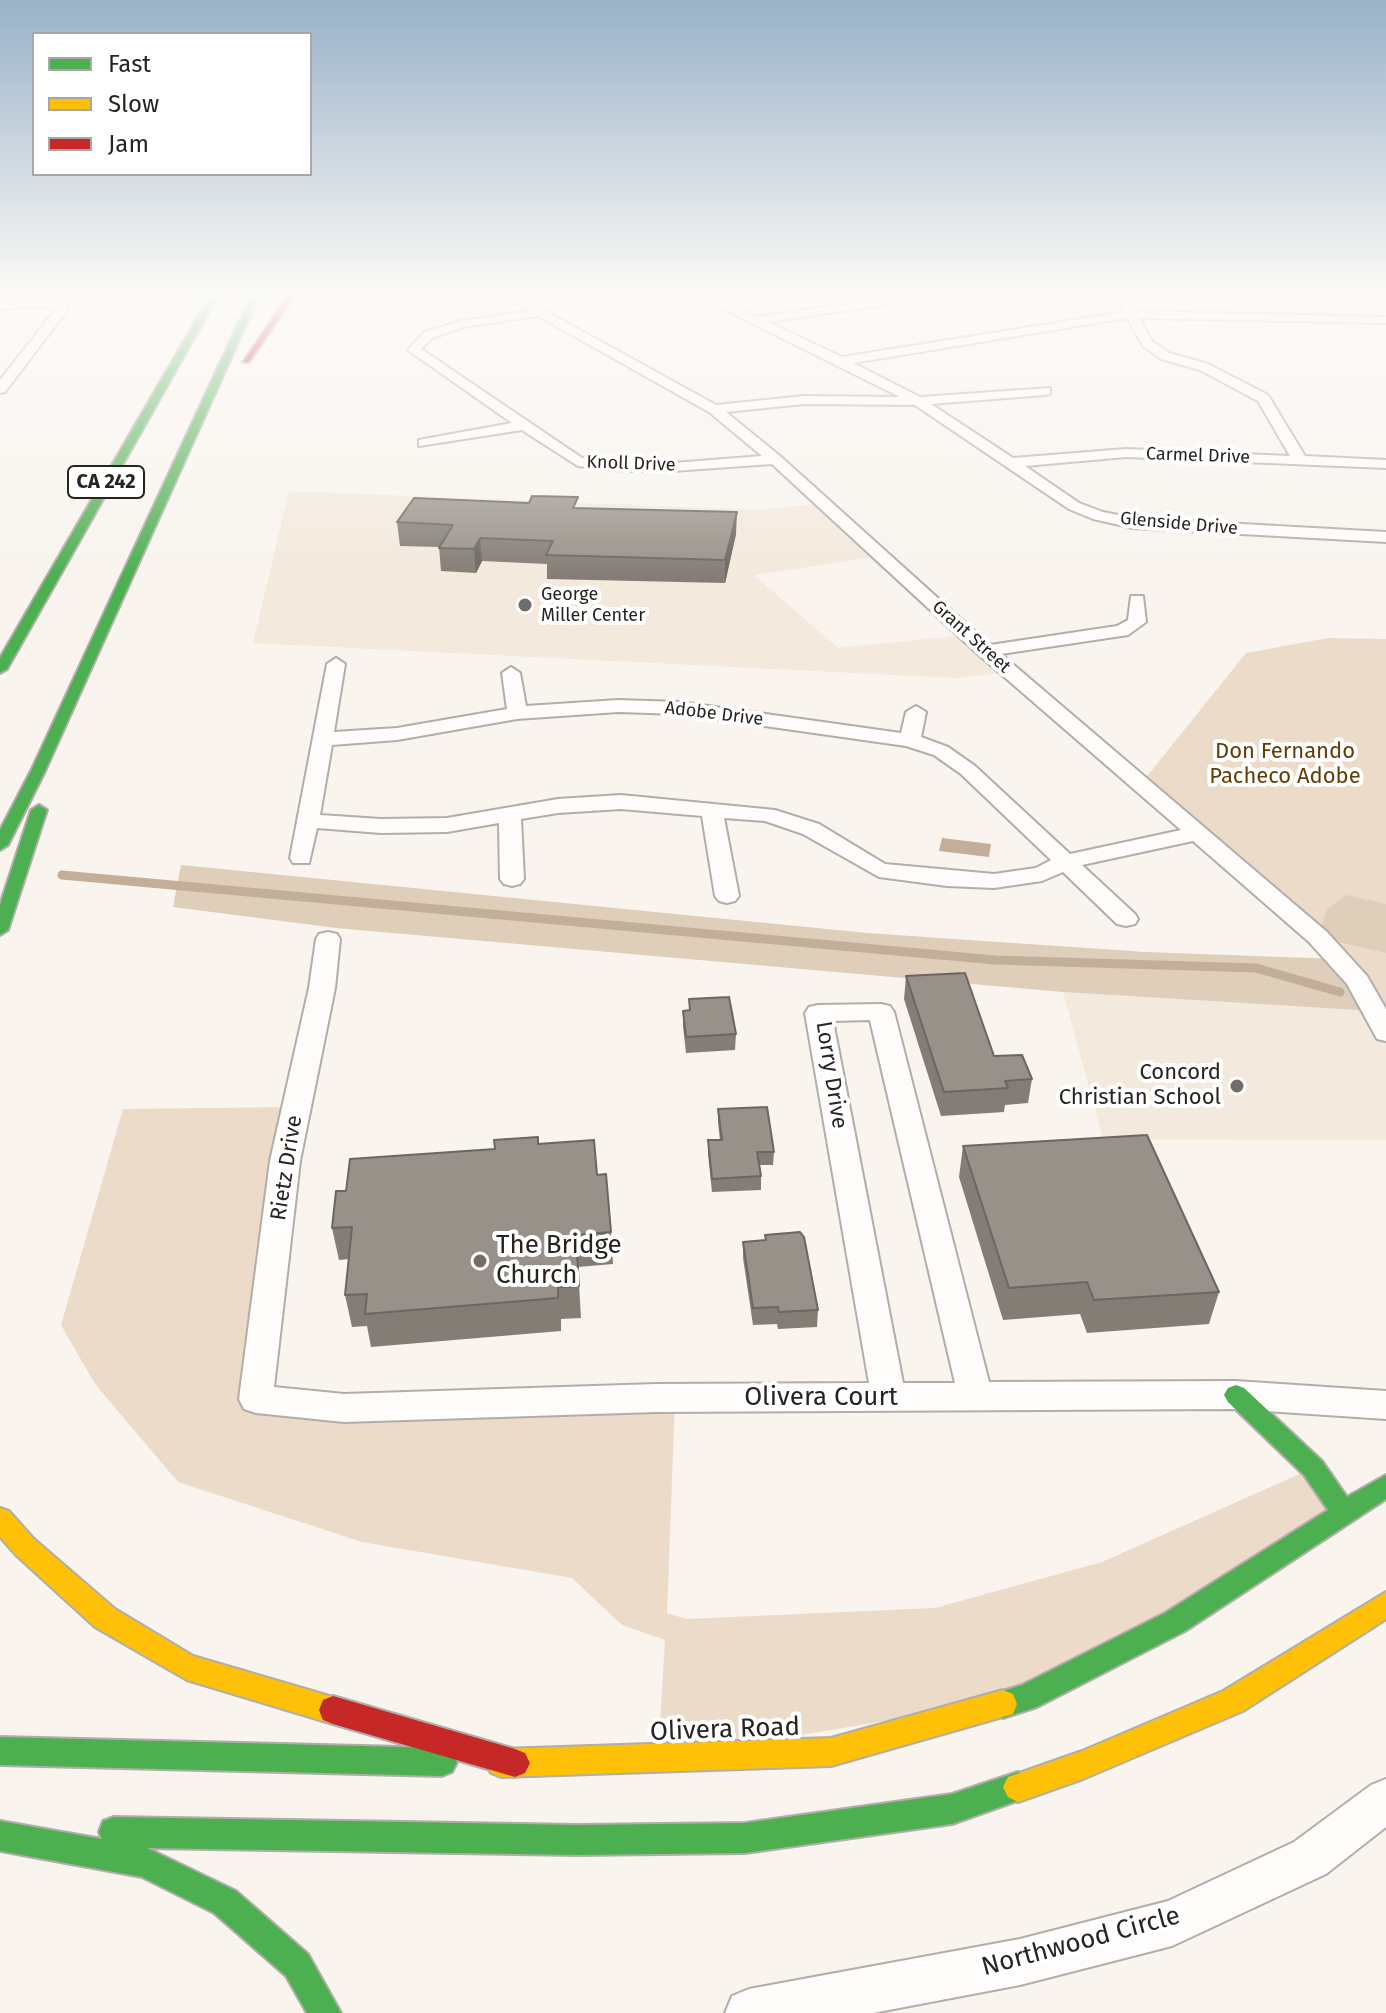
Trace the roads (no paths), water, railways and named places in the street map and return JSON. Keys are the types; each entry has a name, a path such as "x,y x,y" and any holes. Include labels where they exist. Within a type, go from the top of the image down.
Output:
{"main road":[{"name":"CA 242","path":"0,669 6,648 159,390"},
{"name":"CA 242","path":"0,845 38,771 214,390"},
{"path":"0,930 39,813 38,771"},
{"path":"1236,1395 1313,1468 1344,1513"},
{"name":"Olivera Road","path":"0,1751 515,1763 831,1752 1027,1697 1175,1622 1386,1486"},
{"path":"0,1519 25,1547 105,1618 187,1667 515,1763"},
{"path":"0,1833 577,1840 745,1838 952,1809 1083,1765 1233,1701 1386,1604"},
{"path":"0,1833 145,1862 225,1902 297,1965 325,2013"}],"street":[{"name":"Knoll Drive","path":"470,390 578,462 624,467 673,467 775,459"},
{"name":"Grant Street","path":"679,390 714,409 775,459 986,651 1318,937 1358,981 1386,1033"},
{"name":"Glenside Drive","path":"896,390 918,401 1074,506 1099,516 1133,523 1384,541"},
{"path":"1248,390 1263,398 1300,460"},
{"path":"714,409 804,400 918,401 1045,391"},
{"path":"424,443 521,426"},
{"name":"Carmel Drive","path":"1011,463 1069,455 1126,453 1386,464"},
{"path":"986,651 1122,631 1137,622 1137,600"},
{"path":"301,858 336,664"},
{"path":"511,673 517,713"},
{"name":"Adobe Drive","path":"323,739 397,734 517,713 618,706 680,708 910,740 941,751 968,770 1126,919"},
{"path":"910,740 916,712"},
{"path":"308,821 381,826 447,825 558,806 621,802 767,815 811,829 879,870 947,879 994,881 1042,874 1067,861 1196,834"},
{"path":"712,811 727,896"},
{"path":"510,815 512,879"},
{"name":"Rietz Drive","path":"256,1399 285,1161 322,988 328,939"},
{"name":"Lorry Drive","path":"889,1397 818,1013 881,1012 976,1397"},
{"name":"Olivera Court","path":"256,1399 344,1408 656,1398 1236,1395 1386,1405"},
{"name":"Northwood Circle","path":"749,2013 1020,1962 1172,1923 1310,1858 1386,1800"}],"waterway":[{"path":"62,875 995,960 1256,968 1340,992"}],"place":[{"name":"George Miller Center","path":"525,605"},
{"name":"Concord Christian School","path":"1237,1086"},
{"name":"The Bridge Church","path":"480,1261"}],"park label":[{"name":"Don Fernando Pacheco Adobe","path":"1285,764"}]}
